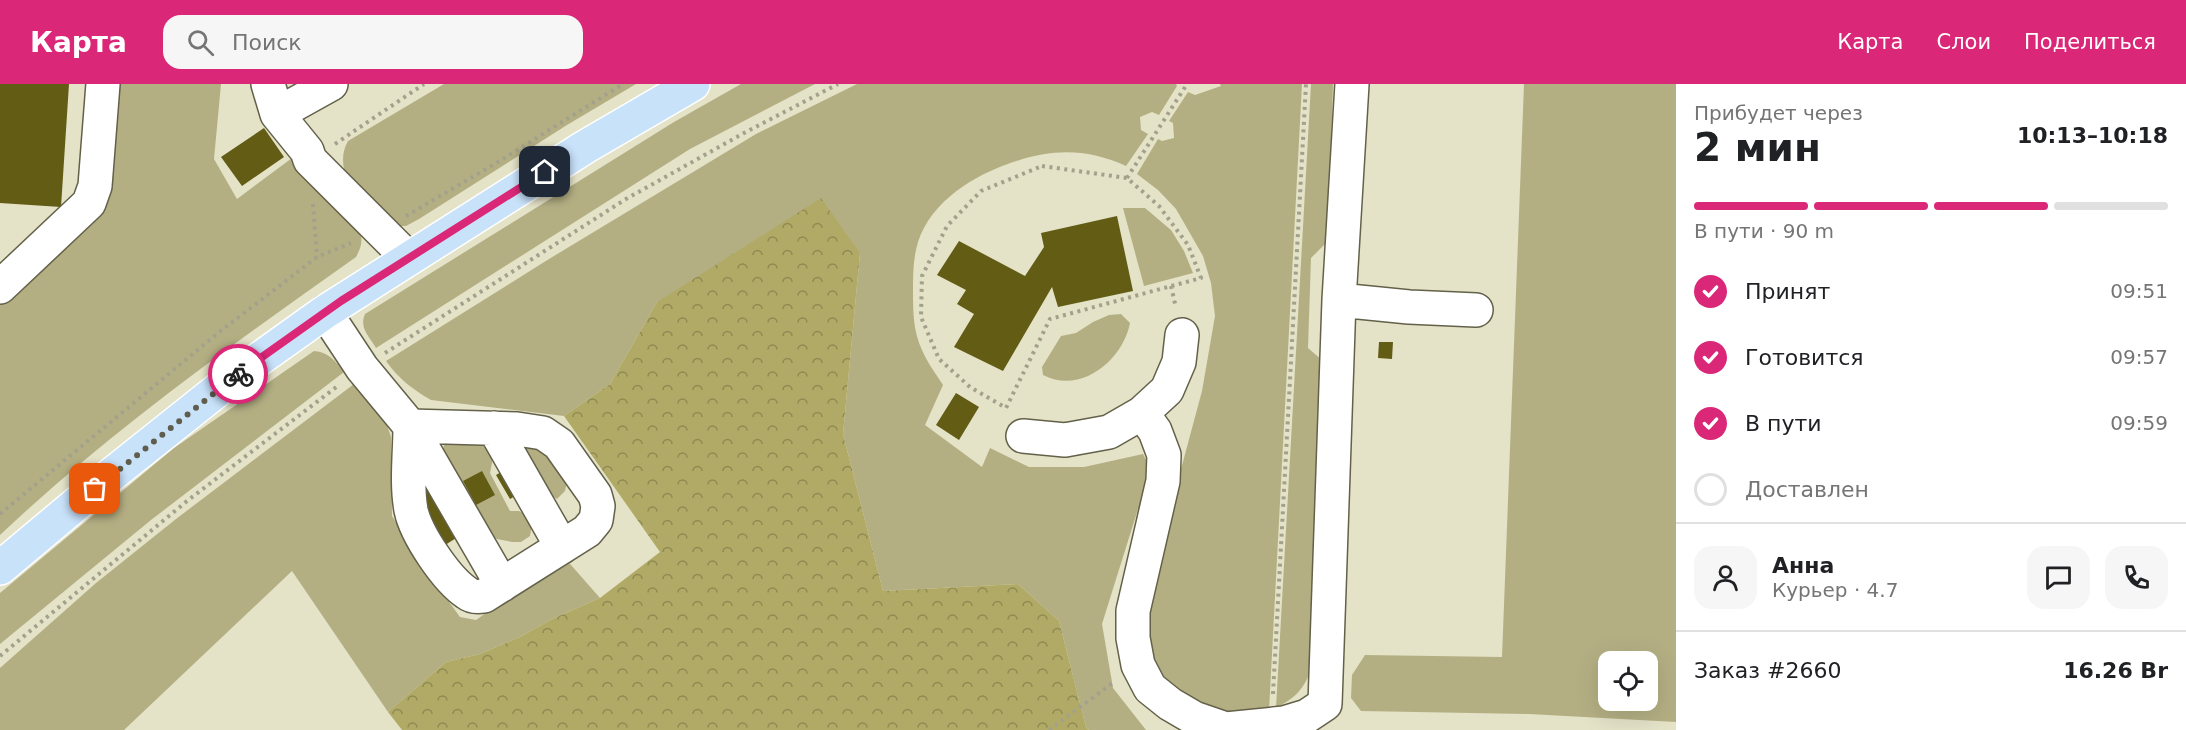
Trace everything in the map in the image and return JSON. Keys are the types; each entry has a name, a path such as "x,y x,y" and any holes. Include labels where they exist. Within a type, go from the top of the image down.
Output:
{"main road":[{"path":"0,568 217,391 325,312 585,147 693,84"}],"lane":[{"path":"0,287 89,203 95,186 103,84"},
{"path":"331,84 272,99 307,151 310,160 408,258"},
{"path":"1142,413 1155,431 1164,455 1163,481 1133,611 1133,638 1138,665 1149,688 1194,718 1226,729 1271,724 1307,716 1325,704 1339,300 1352,84"},
{"path":"1339,300 1409,308 1476,310"},
{"path":"325,312 362,368 410,426 502,585"},
{"path":"1023,436 1065,440 1109,432 1142,413 1167,390 1179,362 1182,335"},
{"path":"410,426 494,428 543,433 559,444 595,495 598,506 596,520 587,531 484,596 477,597 468,594 443,571 415,524 409,494 410,426"},
{"path":"494,428 562,547"}],"path":[{"path":"317,257 310,160 424,84"},
{"path":"0,514 209,341 317,257 380,231 498,162 623,84"},
{"path":"0,656 187,501 362,368 626,199 838,84"},
{"path":"1127,178 1187,84"},
{"path":"1271,724 1306,84"},
{"path":"1042,166 1127,178 1159,206 1188,245 1201,278 1050,319 1006,408 970,387 939,359 921,316 922,276 947,226 981,191 1042,166"},
{"path":"1049,730 1138,665"}],"shaded area":[{"path":"114,84 221,84 214,159 237,199 292,158 360,232 361,245 356,257 218,356 129,424 0,535 0,298 99,208"},
{"path":"444,84 636,84 419,219 406,226 399,226 368,199 347,175 343,162 345,148 348,141"},
{"path":"741,84 815,84 690,149 376,348 364,328 365,314 674,122"},
{"path":"857,84 1176,84 1177,86 1159,115 1152,112 1140,117 1141,130 1148,134 1126,166 1080,153 1051,153 1005,165 976,178 963,187 938,208 928,221 916,250 913,270 913,313 917,336 926,359 943,385 925,425 982,467 990,448 1029,467 1084,467 1143,454 1152,471 1150,488 1138,509 1102,624 1113,688 1146,730 1089,730 1086,727 1059,621 1018,584 883,591 843,434 860,253 657,302 610,384 564,416 431,400 406,383 386,361 756,134"},
{"path":"1220,84 1302,84 1269,711 1237,713 1218,711 1195,702 1165,677 1151,656 1146,639 1144,607 1202,391 1215,316 1211,283 1203,256 1176,209 1158,190 1137,174 1158,139 1162,141 1174,138 1173,123 1169,121 1188,92 1195,95 1221,86"},
{"path":"1311,84 1333,84 1328,241 1311,258 1308,348 1323,361 1310,672 1297,694 1276,708"},
{"path":"1524,84 1676,84 1676,722 1529,714 1361,711 1351,698 1352,675 1365,655 1502,657"},
{"path":"1123,208 1145,208 1171,230 1184,251 1193,273 1144,286"},
{"path":"1121,314 1130,323 1126,337 1119,350 1098,370 1072,381 1057,380 1043,375 1042,367 1061,336 1076,333 1109,315"},
{"path":"314,351 328,355 344,372 151,520 0,644 0,593 174,448"},
{"path":"354,384 378,410 386,422 391,437 392,516 421,563 460,617 476,620 564,557 600,598 480,654 446,662 388,712 292,571 124,730 0,730 0,668 96,583 176,519"},
{"path":"461,438 486,446 494,453 490,473 510,511 519,511 529,516 532,525 530,536 521,542 497,539 481,529 442,453 444,445 452,439"},
{"path":"526,447 544,449 567,482 565,491 557,499 547,493 520,449"}],"green space":[{"path":"821,198 860,253 843,434 883,591 1018,584 1059,621 1086,727 1089,730 402,730 388,712 446,662 480,654 600,598 660,552 564,416 610,384 657,302"}],"building":[{"path":"0,84 69,84 61,207 0,203"},
{"path":"264,128 284,157 242,186 221,157"},
{"path":"1117,216 1133,291 1058,307 1052,287 1003,371 954,347 974,314 957,304 966,290 937,275 959,241 1025,276 1044,247 1041,233"},
{"path":"1379,342 1393,342 1392,359 1378,358"},
{"path":"956,393 979,407 959,440 936,425"},
{"path":"519,462 532,486 510,499 496,475"},
{"path":"482,471 495,495 476,505 463,481"},
{"path":"434,483 464,533 442,547 412,497"}],"way so far":[{"path":"95,489 238,374"}],"route":[{"path":"238,374 341,301 545,172"}]}
